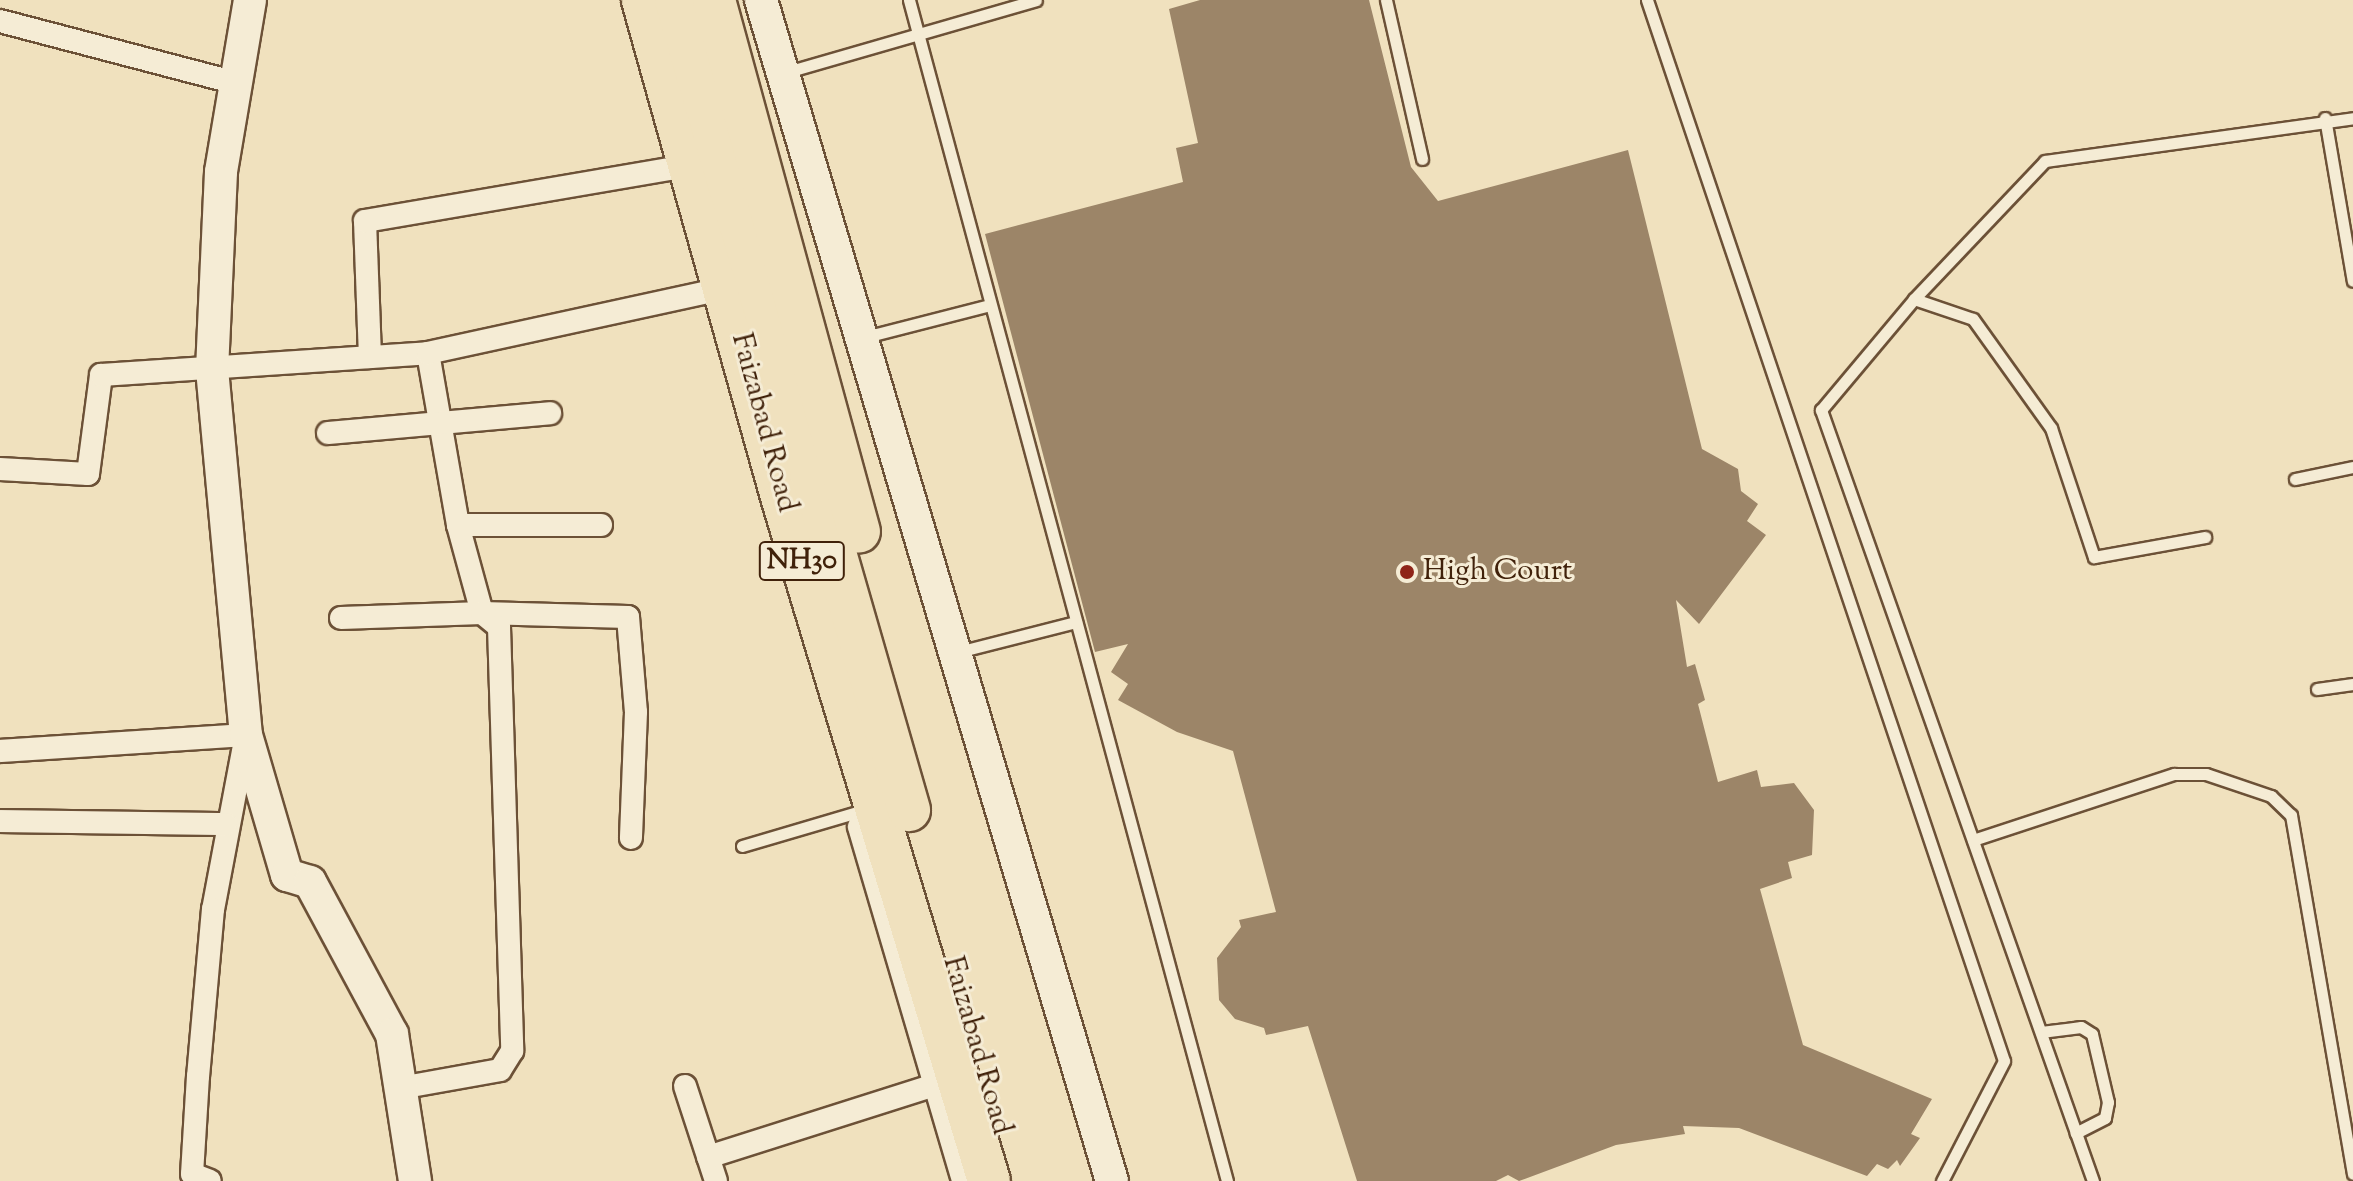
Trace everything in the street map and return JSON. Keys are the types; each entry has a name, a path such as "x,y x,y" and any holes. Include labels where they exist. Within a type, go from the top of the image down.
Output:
{"highway":[{"name":"Faizabad Road","path":"643,0 727,288 783,500 870,800 946,1081 971,1120 989,1181"},
{"path":"676,0 872,680"},
{"name":"NH30","path":"714,0 868,565 872,680"},
{"name":"Faizabad Road","path":"872,680 1014,1181"}],"street":[{"path":"250,0 221,172 212,369 246,735 287,875 310,882 386,1022 415,1181"},
{"path":"761,0 865,337 1112,1181"},
{"path":"0,21 236,83"},
{"path":"370,357 365,221 691,165"},
{"path":"0,469 88,474 101,375 428,353 727,288"},
{"path":"400,1088 500,1070 512,1051 499,627 482,613 458,525 443,423 428,353"},
{"path":"328,433 550,413"},
{"path":"458,525 601,525"},
{"path":"341,618 482,613 628,617 636,712 631,838"},
{"path":"0,751 246,735"},
{"path":"210,1181 192,1174 226,824 246,735"},
{"path":"0,821 226,824"},
{"path":"708,1157 946,1081 963,1181"},
{"path":"685,1086 716,1181"}],"lane":[{"path":"909,0 1227,1181"},
{"path":"782,74 1036,0"},
{"path":"1386,0 1422,159"},
{"path":"1647,0 2004,1061 1942,1181"},
{"path":"2093,1181 1821,410 1914,299 2045,161 2325,118 2353,118"},
{"path":"2325,118 2353,281"},
{"path":"1914,299 1973,319 2051,428 2094,557 2205,537"},
{"path":"865,337 990,305"},
{"path":"2295,479 2353,467"},
{"path":"957,652 1076,622"},
{"path":"2317,689 2353,684"},
{"path":"1973,840 2174,774 2206,774 2271,796 2291,815 2353,1174"},
{"path":"742,846 870,800"},
{"path":"2041,1032 2081,1027 2092,1034 2108,1102 2105,1118 2076,1133"}],"building":[{"name":"High Court","path":"1200,0 1369,0 1411,167 1438,201 1628,150 1702,449 1738,469 1741,491 1758,504 1747,521 1766,535 1699,624 1676,600 1687,667 1695,664 1705,700 1698,704 1718,782 1757,770 1761,787 1794,783 1814,810 1812,855 1788,862 1792,878 1760,889 1803,1045 1932,1099 1911,1134 1920,1138 1900,1166 1897,1160 1888,1169 1877,1164 1867,1176 1739,1128 1683,1126 1685,1134 1616,1145 1519,1181 1508,1175 1496,1181 1357,1181 1308,1026 1266,1035 1264,1028 1235,1019 1219,1000 1217,958 1241,927 1239,920 1276,912 1233,751 1177,732 1118,700 1128,684 1111,672 1128,644 1095,652 985,234 1183,182 1176,148 1198,143 1169,9"}],"place":[{"name":"High Court","path":"1407,572"}]}
